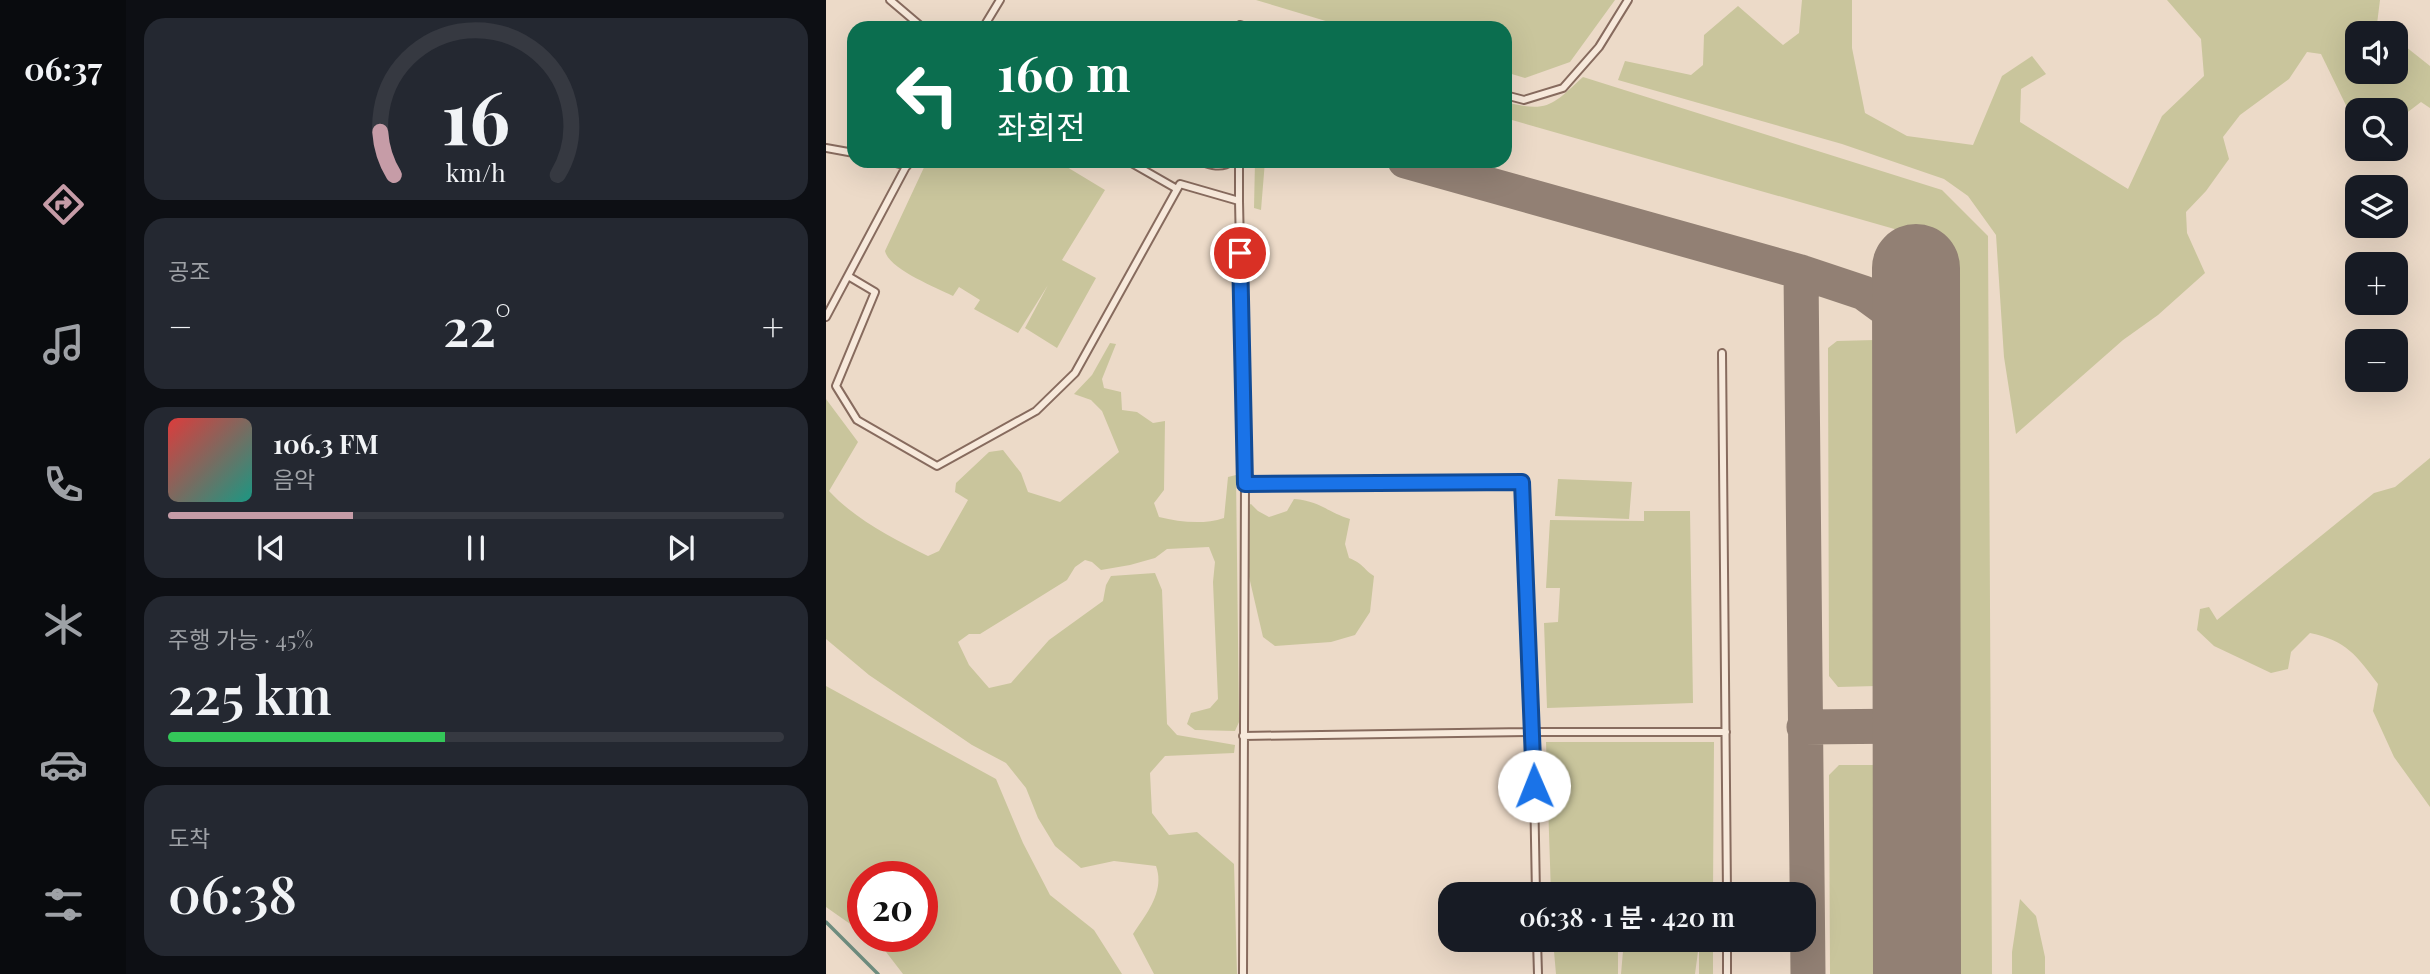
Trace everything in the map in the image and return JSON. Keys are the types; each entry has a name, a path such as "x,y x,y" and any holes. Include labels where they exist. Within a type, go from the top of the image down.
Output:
{"lane":[{"path":"890,0 915,21"},
{"path":"987,21 999,0"},
{"path":"1512,97 1524,100 1563,88 1600,47 1628,0"},
{"path":"826,148 847,152"},
{"path":"826,317 905,168"},
{"path":"1140,168 1177,189"},
{"path":"1239,168 1245,484 1243,974"},
{"path":"848,276 875,292 836,386 857,421 937,466 1036,411 1075,373 1180,184 1239,201"},
{"path":"1723,353 1727,882"},
{"path":"1245,484 1522,482 1533,732 1536,882"},
{"path":"1243,736 1726,732"},
{"path":"1537,952 1538,974"},
{"path":"1727,952 1727,974"}],"shaded area":[{"path":"1256,0 1615,0 1570,62 1525,78 1512,74 1512,21 1326,21"},
{"path":"1802,0 1852,0 1852,48 1865,113 1907,136 1973,145 2002,76 2032,56 2046,74 2021,89 2020,122 2128,189 2162,116 2204,76 2201,39 2167,0 2380,0 2377,21 2345,21 2345,84 2408,84 2408,49 2430,66 2430,108 2421,102 2408,112 2408,98 2345,98 2345,103 2321,54 2307,52 2289,79 2240,115 2223,137 2229,159 2206,191 2186,212 2187,233 2205,273 2158,315 2123,340 2016,434 2004,357 1996,235 1968,196 1944,179 1842,144 1618,80 1625,61 1691,75 1703,65 1704,35 1738,6 1783,45 1799,33"},
{"path":"1583,77 1942,190 1988,236 1992,974 1946,974 1940,242 1512,120 1512,103 1541,106 1564,94"},
{"path":"924,168 1069,168 1105,190 1062,260 1096,278 1057,348 1025,328 1048,285 1018,333 974,309 980,300 959,287 953,296 904,271 888,258 885,251"},
{"path":"1255,168 1264,168 1261,210 1254,208"},
{"path":"1875,340 1884,353 1885,678 1876,686 1838,687 1829,676 1828,348 1837,341"},
{"path":"1110,343 1116,344 1102,379 1104,388 1121,392 1122,410 1137,412 1153,423 1165,421 1164,490 1154,503 1159,517 1191,522 1224,518 1228,477 1236,475 1239,722 1235,731 1195,730 1187,724 1191,713 1210,708 1218,699 1213,582 1215,562 1209,547 1167,549 1155,558 1101,570 1085,560 1075,567 1067,580 980,634 969,634 958,642 969,665 989,688 1011,683 1049,640 1103,601 1111,576 1155,573 1162,590 1167,724 1177,735 1235,745 1234,753 1165,756 1150,773 1152,813 1169,835 1197,832 1234,864 1237,974 1154,974 1133,934 1153,902 1158,884 1156,866 1114,861 1081,868 1055,846 1038,818 1026,788 1006,763 972,745 869,675 826,639 826,399 858,442 829,491 863,520 928,556 939,551 968,500 955,492 956,483 989,452 1003,450 1021,473 1028,492 1060,502 1119,452 1102,411 1091,400 1074,394 1092,375"},
{"path":"2430,458 2430,807 2394,757 2373,711 2378,684 2350,651 2333,640 2310,633 2291,652 2288,669 2271,673 2214,646 2197,630 2200,609 2209,607 2217,620 2374,493 2395,487"},
{"path":"1558,479 1632,482 1629,519 1555,516"},
{"path":"1294,499 1317,504 1350,519 1345,544 1349,558 1374,576 1370,612 1355,635 1331,642 1275,646 1263,637 1247,568 1245,507 1251,504 1269,517 1287,511"},
{"path":"1644,511 1690,511 1693,703 1547,708 1544,623 1558,622 1560,588 1546,588 1550,520 1644,521"},
{"path":"826,686 996,779 1023,843 1050,895 1094,930 1122,974 903,974 886,952 938,952 938,861 847,861 847,922 826,907"},
{"path":"1546,742 1714,742 1713,882 1551,882"},
{"path":"1839,765 1878,765 1887,775 1888,974 1830,974 1829,775"},
{"path":"2020,899 2036,916 2045,957 2045,974 2012,974 2012,952"},
{"path":"1554,952 1618,952 1618,974 1556,974"},
{"path":"1623,952 1698,952 1695,974 1621,974"},
{"path":"1699,952 1713,952 1713,974 1699,974"}],"waterway":[{"path":"826,922 878,974"}],"taxiway":[{"path":"1430,168 1801,272 1864,293 1916,331"},
{"path":"1801,272 1808,974"},
{"path":"1804,727 1915,726"}],"runway":[{"path":"1916,268 1917,974"}],"route":[{"path":"1240,253 1245,484 1522,482 1534,786"}]}
